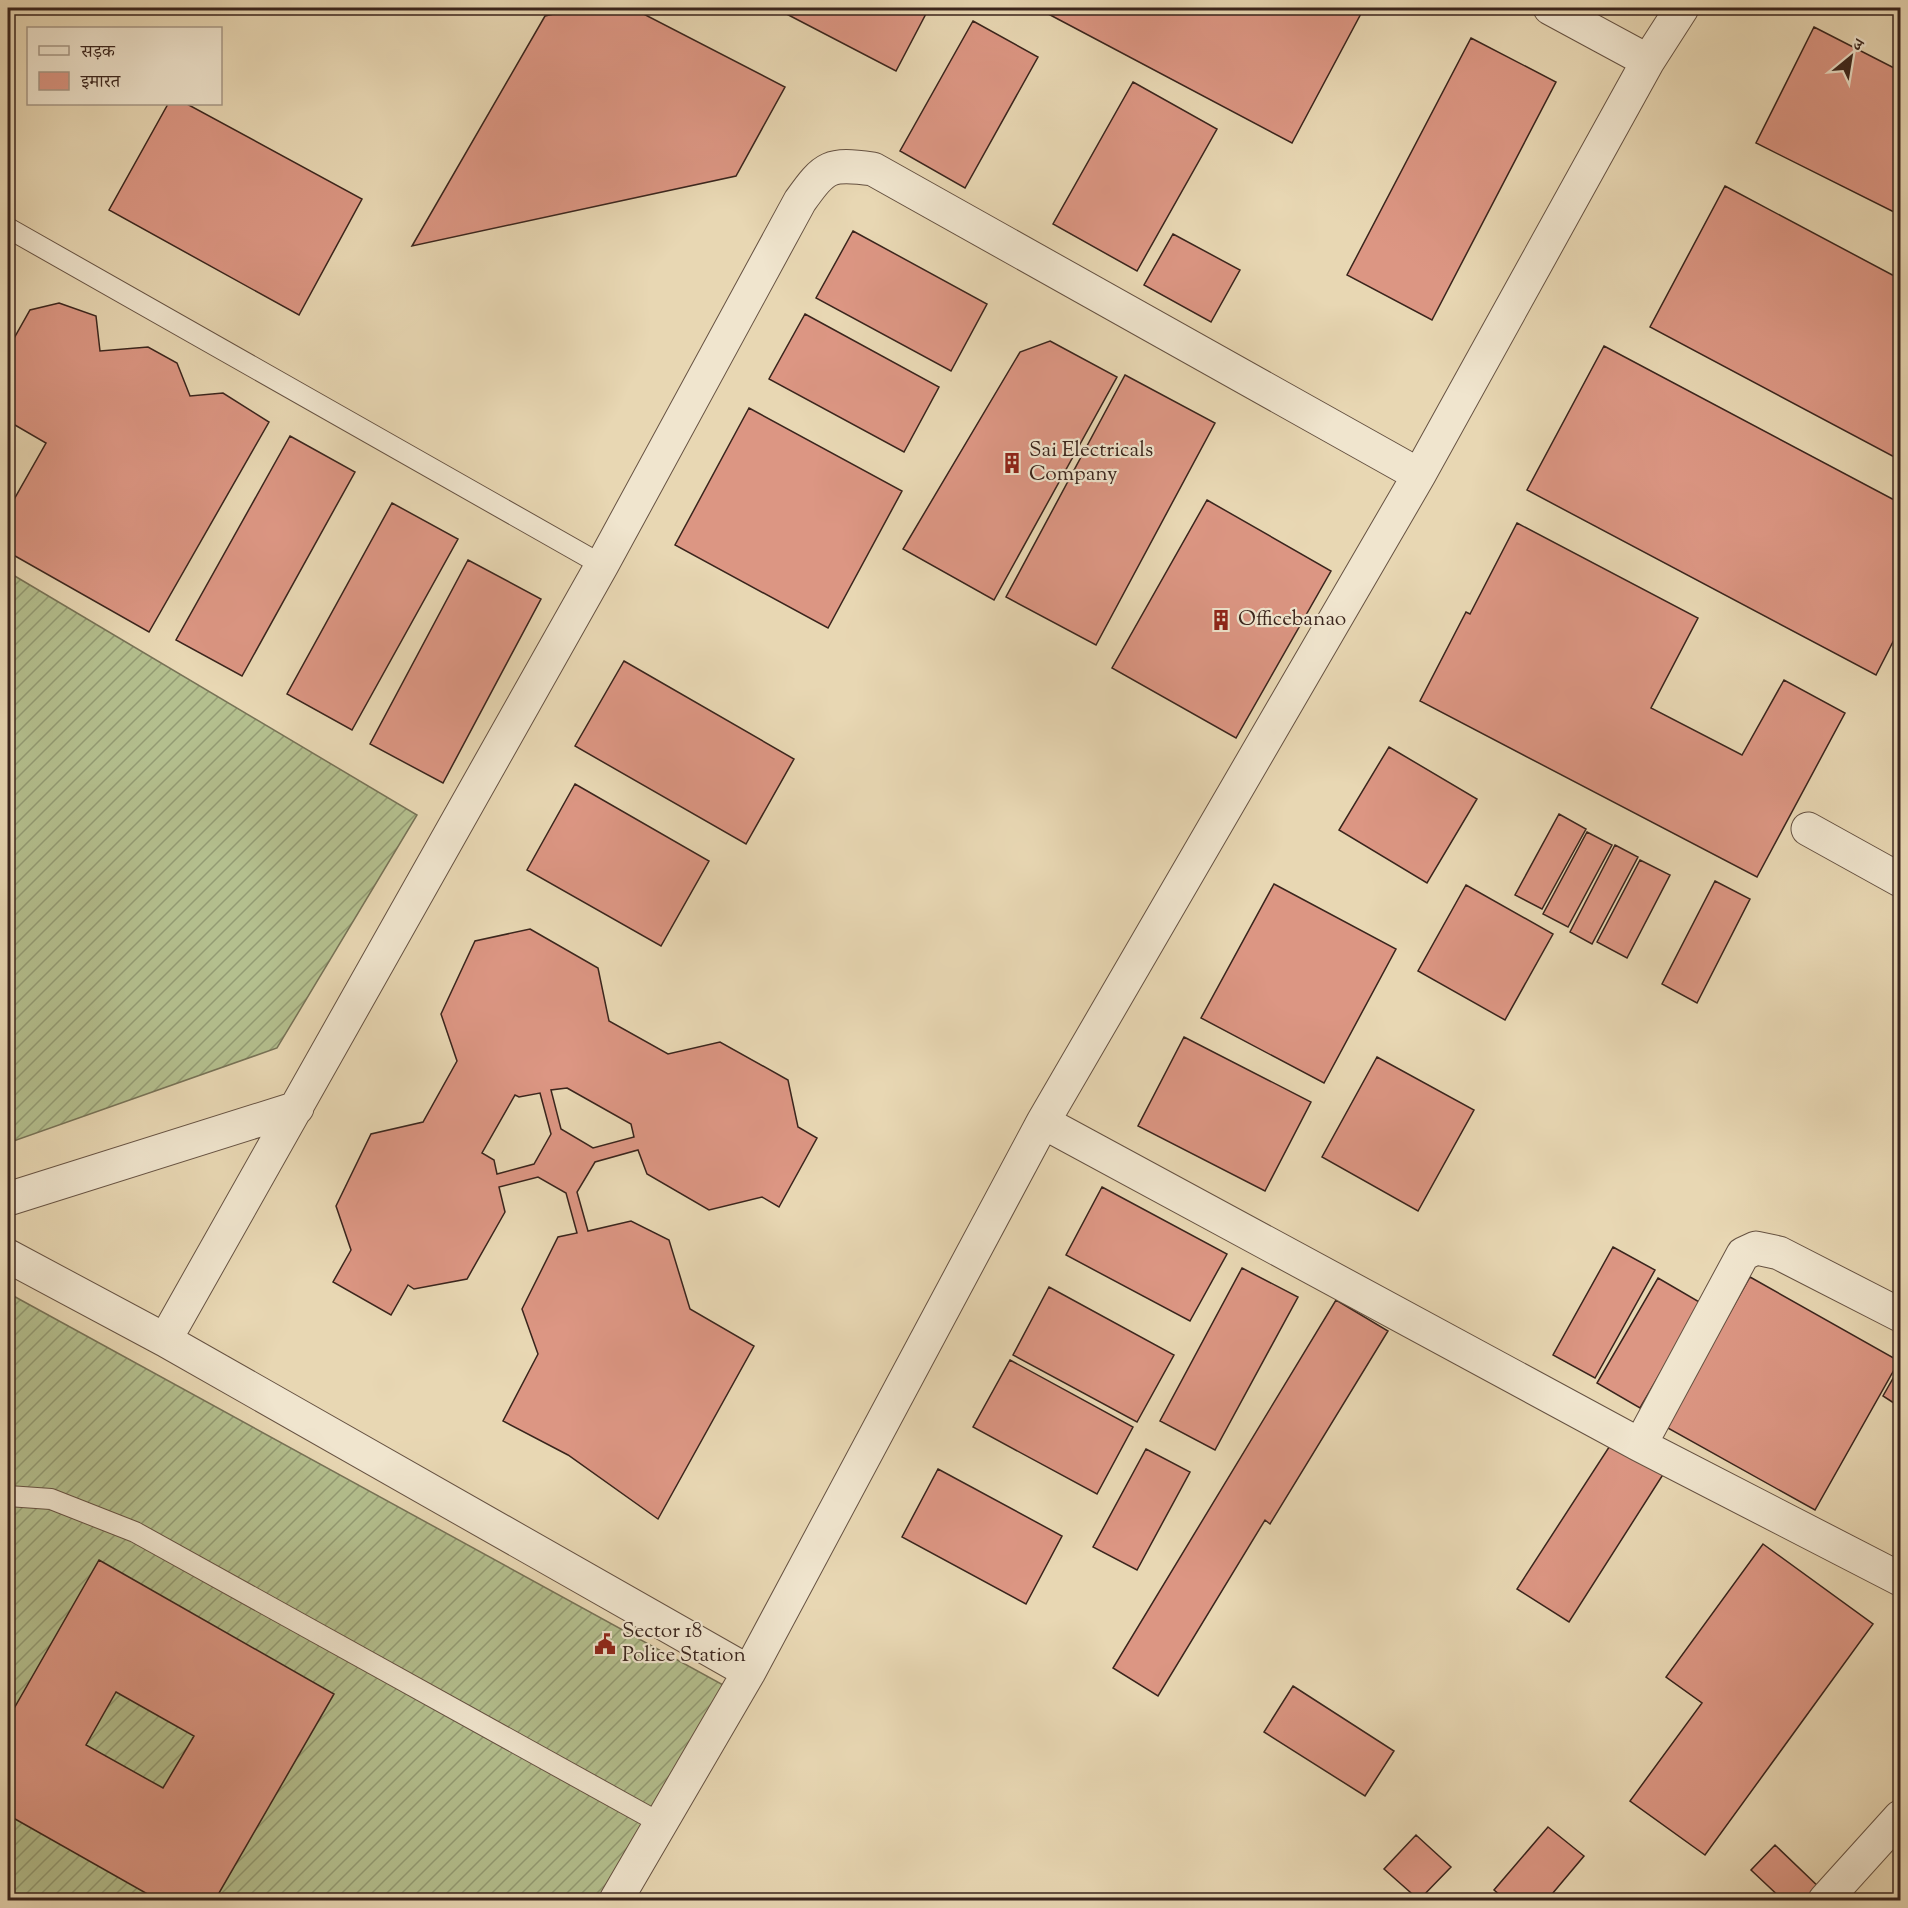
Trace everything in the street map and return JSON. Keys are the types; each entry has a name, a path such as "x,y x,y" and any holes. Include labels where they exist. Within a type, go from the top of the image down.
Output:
{"street":[{"path":"1550,8 1648,61"},
{"path":"616,1900 749,1672 1043,1122 1419,475 1648,61 1682,8"},
{"path":"165,1340 602,565 800,201 820,173 845,165 873,169 1419,475"},
{"path":"1808,829 1900,880"},
{"path":"8,1199 297,1108"},
{"path":"1043,1122 1640,1445 1900,1579"},
{"path":"1640,1445 1743,1254 1756,1248 1779,1253 1900,1315"},
{"path":"8,1256 165,1340 749,1672"},
{"path":"1825,1900 1900,1816"}],"lane":[{"path":"8,228 602,565"},
{"path":"8,1496 51,1498 135,1532 660,1822"}],"green space":[{"path":"8,572 417,815 277,1048 8,1143"},
{"path":"8,1293 736,1692 621,1900 8,1900"}],"building":[{"path":"8,8 15,11 8,25"},
{"path":"580,8 632,8 785,87 736,176 412,246 545,16"},
{"path":"775,8 929,8 896,71"},
{"path":"1037,8 1364,8 1292,143"},
{"path":"973,21 1038,57 965,188 900,151"},
{"path":"1814,27 1900,71 1900,215 1756,143"},
{"path":"1471,38 1556,82 1432,320 1347,275"},
{"path":"1133,82 1217,129 1137,271 1053,224"},
{"path":"167,105 189,105 362,199 299,315 109,210"},
{"path":"1725,186 1900,279 1900,460 1650,327"},
{"path":"853,231 987,304 951,371 816,298"},
{"path":"1173,234 1240,270 1211,322 1144,285"},
{"path":"59,303 96,316 100,351 148,347 177,363 190,396 223,393 269,422 149,632 8,552 8,510 46,443 8,421 8,349 30,310"},
{"path":"805,314 939,387 904,452 769,379"},
{"name":"Sai Electricals Company","path":"1050,341 1117,377 994,600 903,549 1020,352"},
{"path":"1604,346 1900,503 1900,628 1876,675 1527,490"},
{"path":"1125,375 1215,423 1096,645 1006,597"},
{"path":"749,408 902,491 828,628 675,545"},
{"path":"290,436 355,472 242,676 176,640"},
{"name":"Officebanao","path":"1207,500 1331,571 1236,738 1112,668"},
{"path":"392,503 458,539 352,730 287,694"},
{"path":"1517,523 1698,618 1651,708 1742,755 1784,680 1845,713 1757,877 1420,701 1466,612 1470,614"},
{"path":"468,560 541,599 443,783 370,744"},
{"path":"624,661 794,759 746,844 575,746"},
{"path":"1389,747 1477,799 1427,883 1339,830"},
{"path":"575,784 709,861 661,946 527,870"},
{"path":"1559,814 1586,829 1542,909 1515,895"},
{"path":"1587,832 1612,845 1568,927 1543,914"},
{"path":"1615,845 1638,857 1592,944 1570,932"},
{"path":"1640,860 1670,875 1627,958 1597,942"},
{"path":"1715,881 1750,899 1697,1003 1662,984"},
{"path":"1274,884 1396,949 1324,1083 1201,1018"},
{"path":"1466,885 1553,934 1505,1020 1418,971"},
{"path":"530,929 598,968 609,1021 668,1054 720,1042 788,1080 798,1127 817,1138 779,1207 762,1197 709,1210 647,1174 638,1150 595,1162 577,1192 588,1231 631,1221 669,1240 690,1309 754,1346 658,1519 568,1455 503,1421 538,1354 522,1309 558,1237 577,1233 566,1193 538,1177 499,1187 505,1212 467,1279 414,1289 408,1285 391,1315 333,1282 351,1250 336,1206 371,1134 423,1122 457,1061 441,1014 475,941","holes":["567,1088 631,1124 634,1137 593,1148 561,1129 551,1090","540,1093 551,1134 534,1164 497,1174 494,1160 482,1153 515,1095 519,1097"]},
{"path":"1184,1037 1311,1102 1265,1191 1138,1126"},
{"path":"1377,1057 1474,1110 1418,1211 1322,1157"},
{"path":"1102,1187 1227,1254 1190,1321 1066,1255"},
{"path":"1613,1247 1655,1270 1595,1378 1553,1355"},
{"path":"1242,1268 1298,1297 1215,1450 1160,1421"},
{"path":"1750,1277 1899,1361 1815,1510 1666,1427"},
{"path":"1658,1278 1701,1303 1640,1408 1597,1383"},
{"path":"1049,1287 1174,1355 1137,1422 1013,1355"},
{"path":"1336,1300 1388,1331 1270,1524 1265,1520 1158,1696 1113,1668"},
{"path":"1010,1360 1133,1427 1097,1494 973,1427"},
{"path":"1900,1366 1900,1407 1883,1396"},
{"path":"1613,1441 1664,1473 1569,1622 1517,1589"},
{"path":"1146,1449 1190,1472 1137,1570 1093,1547"},
{"path":"938,1469 1062,1536 1026,1604 902,1537"},
{"path":"1763,1544 1873,1624 1705,1855 1630,1801 1702,1703 1666,1677"},
{"path":"99,1560 334,1694 215,1900 158,1900 8,1815 8,1719","holes":["116,1692 194,1736 163,1788 86,1745"]},
{"path":"1293,1686 1394,1751 1365,1796 1264,1732"},
{"path":"1548,1827 1584,1856 1547,1900 1506,1900 1494,1890"},
{"path":"1416,1835 1451,1867 1419,1900 1384,1869"},
{"path":"1775,1845 1823,1891 1814,1900 1783,1900 1751,1870"}],"place":[{"name":"Sai Electricals Company","path":"1012,463"},
{"name":"Officebanao","path":"1221,620"},
{"name":"Sector 18 Police Station","path":"605,1644"}]}
